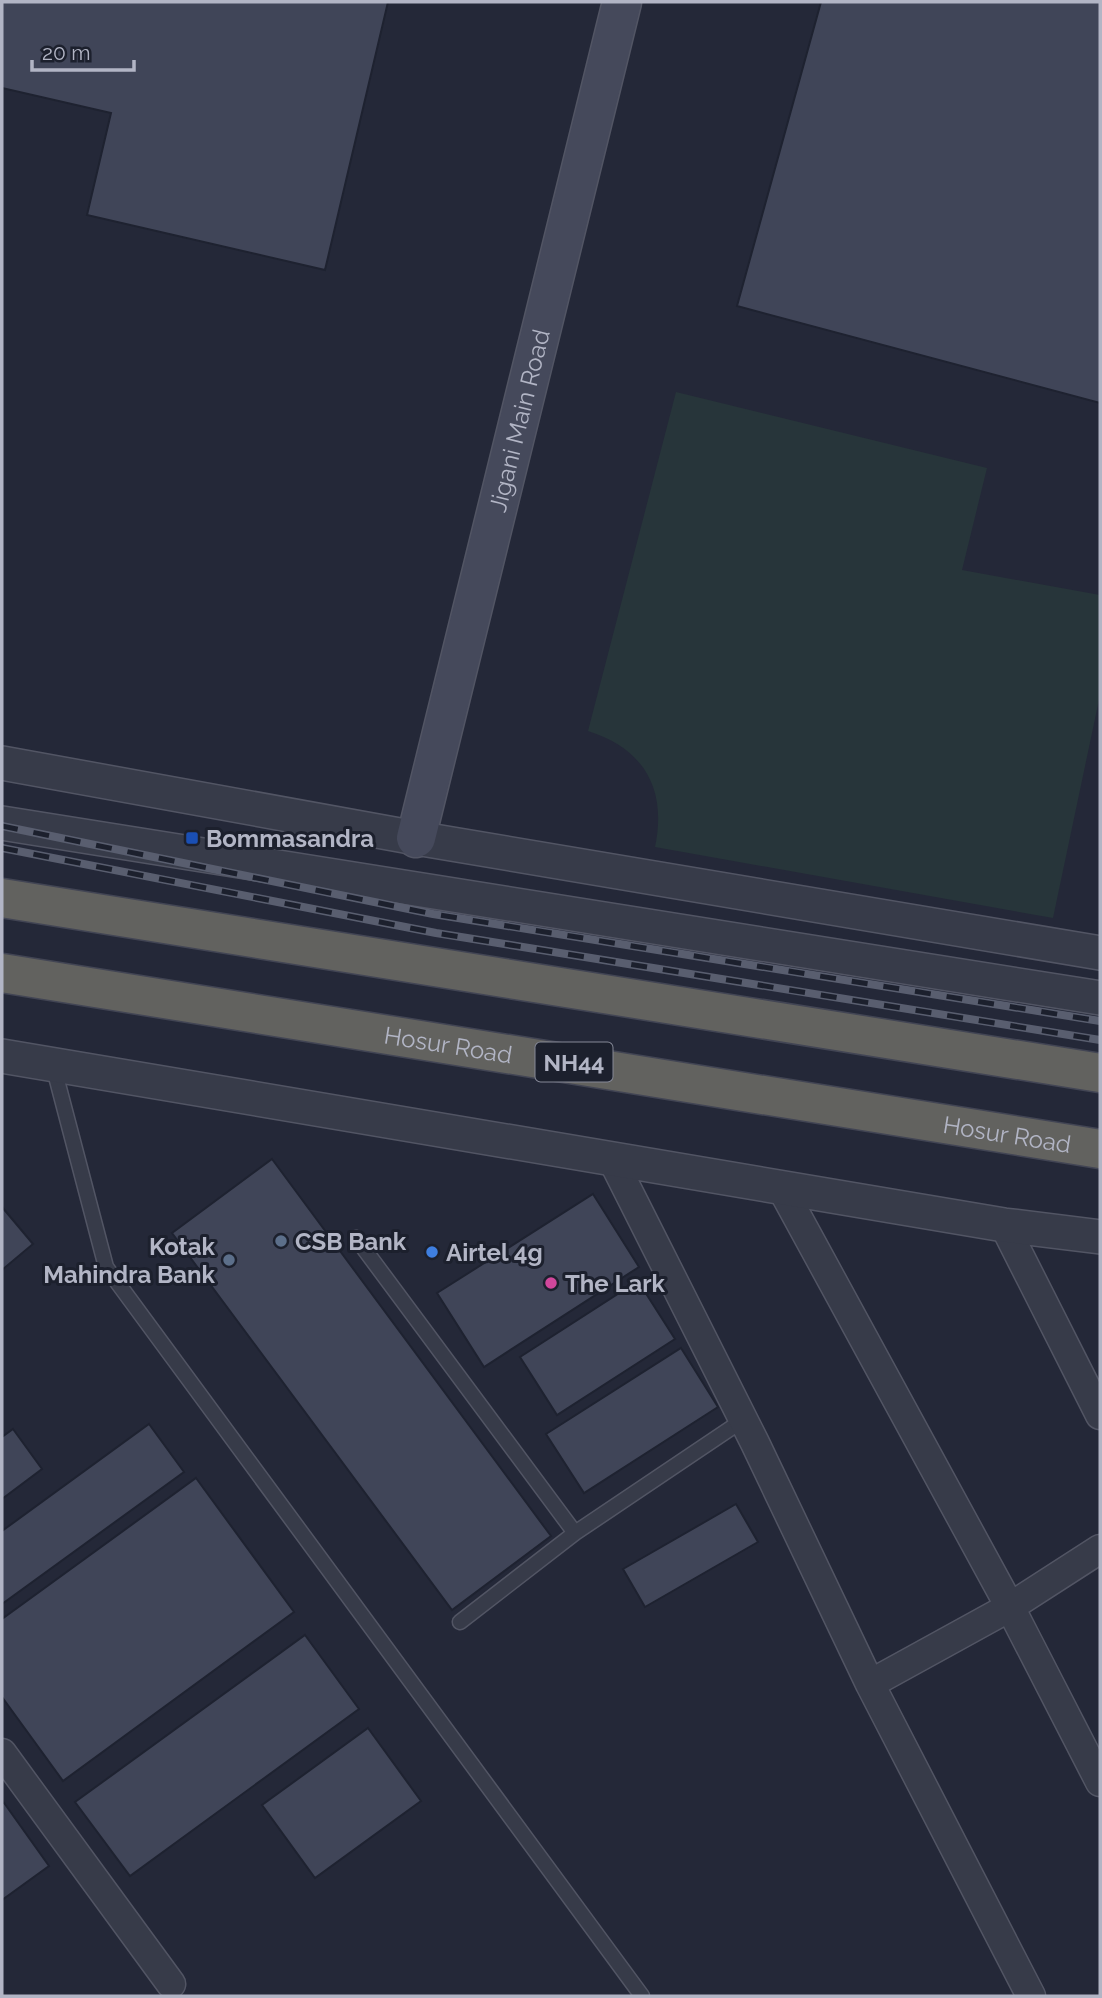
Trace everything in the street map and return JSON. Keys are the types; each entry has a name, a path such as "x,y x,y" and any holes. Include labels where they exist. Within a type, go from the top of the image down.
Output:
{"highway":[{"path":"2,898 1100,1073"},
{"name":"Hosur Road","path":"2,973 1100,1149"}],"main road":[{"name":"Jigani Main Road","path":"416,838 622,2"}],"street":[{"path":"2,763 416,838 1100,953"},
{"path":"261,864 275,813"},
{"path":"2,823 1100,998"},
{"path":"2,1056 1004,1225 1100,1237"},
{"path":"611,1157 743,1420 870,1684 1031,1996"},
{"path":"781,1187 1010,1607 1100,1782"},
{"path":"1004,1225 1100,1415"},
{"path":"870,1684 1010,1607 1100,1549"},
{"path":"2,1753 171,1984"}],"lane":[{"path":"53,1065 106,1267 639,1995"},
{"path":"356,1238 575,1533"},
{"path":"460,1622 575,1533 743,1420"}],"shaded area":[{"path":"676,392 987,468 962,570 1100,595 1100,695 1053,918 655,847 658,807 647,774 624,749 588,731"}],"building":[{"path":"2,2 388,2 325,270 87,215 111,113 2,88"},
{"path":"821,2 1100,2 1100,403 737,306"},
{"path":"272,1159 551,1536 452,1610 172,1233"},
{"path":"593,1194 639,1267 484,1367 437,1293"},
{"path":"2,1207 33,1244 2,1270"},
{"path":"638,1281 675,1339 557,1415 520,1357"},
{"path":"681,1348 718,1407 584,1493 546,1434"},
{"path":"149,1424 184,1472 2,1604 2,1531"},
{"path":"13,1429 42,1469 2,1499 2,1437"},
{"path":"196,1478 294,1612 63,1781 2,1697 2,1619"},
{"path":"736,1504 758,1542 645,1607 623,1569"},
{"path":"305,1635 359,1709 130,1876 75,1802"},
{"path":"368,1728 421,1801 315,1878 262,1805"},
{"path":"2,1800 49,1866 2,1900"}],"railway":[{"path":"2,826 433,914 1100,1021"},
{"path":"2,848 436,933 1100,1040"}],"place":[{"name":"Bommasandra","path":"192,838"},
{"name":"CSB Bank","path":"281,1241"},
{"name":"Airtel 4g","path":"432,1252"},
{"name":"Kotak Mahindra Bank","path":"229,1260"},
{"name":"The Lark","path":"551,1283"}]}
